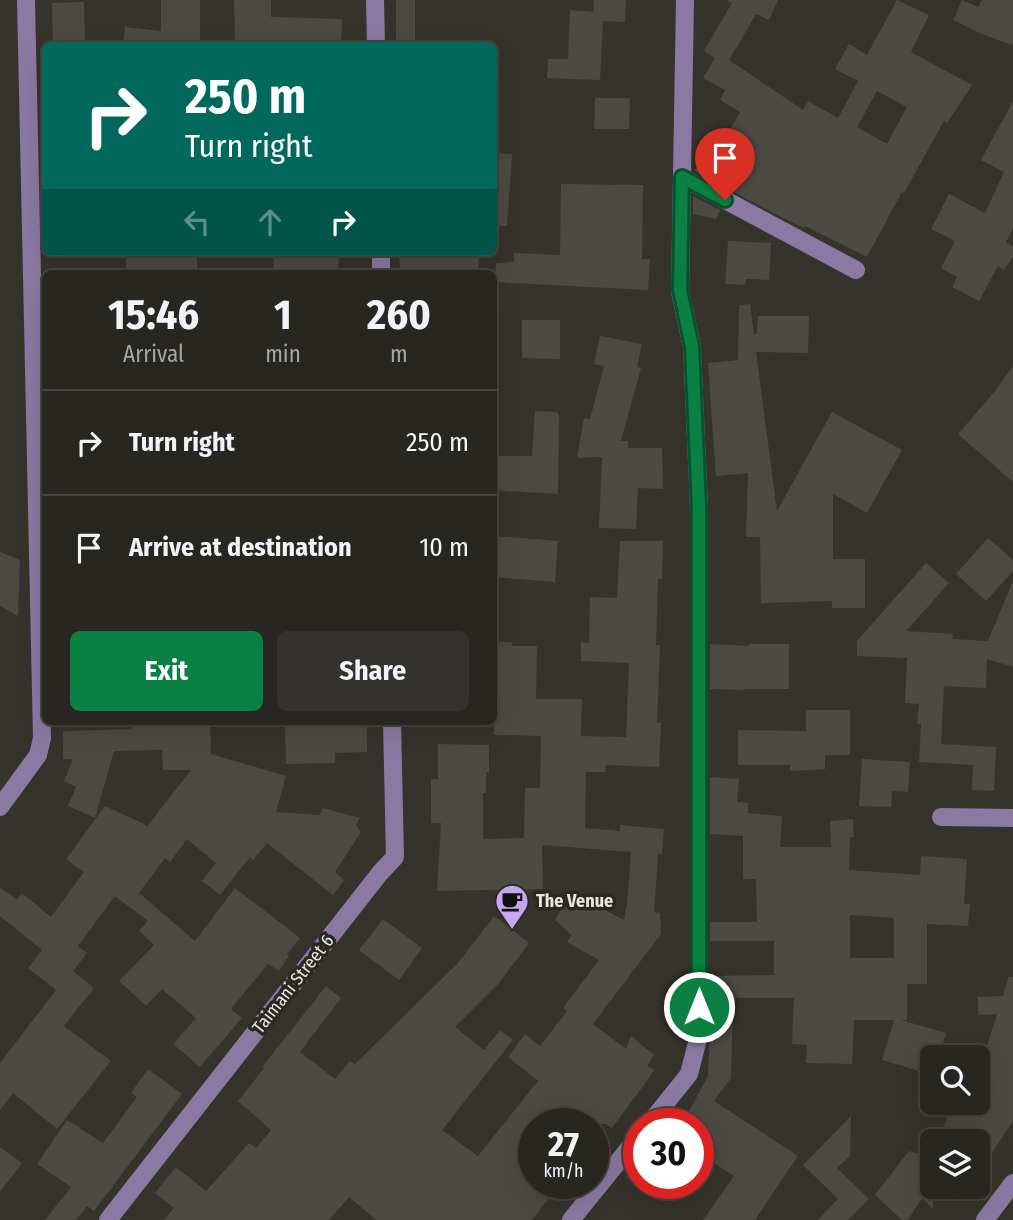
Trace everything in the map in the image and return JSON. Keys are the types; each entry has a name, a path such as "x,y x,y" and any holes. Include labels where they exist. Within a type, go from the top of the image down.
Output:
{"street":[{"path":"0,807 38,755 42,738 26,0"},
{"path":"375,0 376,42"},
{"path":"662,1108 689,1074 699,1035 699,508 692,347 680,290 685,0"},
{"path":"682,177 856,270"},
{"name":"Taimani Street 6","path":"108,1220 380,873 395,858 392,725"},
{"path":"941,817 1013,818"},
{"path":"571,1220 623,1156"},
{"path":"985,1220 1013,1183"}],"building":[{"path":"161,0 200,0 200,42 123,42 125,27 161,31"},
{"path":"234,0 271,0 271,17 342,19 341,42 235,42"},
{"path":"396,0 415,0 415,42 396,42"},
{"path":"594,0 626,0 625,22 603,21 600,80 547,78 548,59 568,59 570,10 593,12"},
{"path":"726,0 778,0 769,20 756,14 729,60 803,110 808,101 838,118 858,81 835,69 849,44 867,55 897,0 929,15 911,52 972,85 947,123 944,121 867,257 783,218 694,171 701,159 711,164 740,112 720,100 725,90 703,78 715,58 704,51 732,3","holes":["877,91 907,107 887,144 857,127"]},
{"path":"962,0 978,7 982,0 1013,0 1013,45 953,20"},
{"path":"84,2 85,42 53,42 52,3"},
{"path":"595,98 630,98 629,129 594,129"},
{"path":"1013,101 1013,228 1006,242 1013,247 1013,257 1004,270 998,266 979,301 952,287 957,277 941,268 955,241 931,229 949,194 985,213 1004,172 981,160"},
{"path":"497,153 512,154 507,226 497,226"},
{"path":"561,184 643,185 642,259 650,259 648,290 497,282 496,263 514,262 514,253 560,255"},
{"path":"693,196 720,210 716,219 693,214"},
{"path":"728,241 771,243 769,280 746,279 745,285 725,284"},
{"path":"126,256 197,256 197,270 126,270"},
{"path":"274,256 339,256 338,270 273,270"},
{"path":"399,256 479,256 478,270 400,270"},
{"path":"750,304 754,334 757,334 758,316 809,316 808,353 756,352 777,511 832,412 902,450 867,513 833,494 833,559 865,559 865,608 832,608 832,601 761,603 760,537 746,537 748,473 716,476 708,363 738,360 739,305"},
{"path":"522,320 560,320 560,359 522,358"},
{"path":"600,336 642,344 637,367 641,368 621,441 628,441 628,448 662,448 663,489 638,488 636,529 599,528 602,457 577,458 584,418 590,419 604,366 594,364"},
{"path":"1013,366 1013,482 958,434"},
{"path":"535,411 556,412 559,414 558,494 497,490 497,456 532,456"},
{"path":"497,536 558,541 555,582 497,577"},
{"path":"988,538 1013,560 1013,571 986,601 956,574"},
{"path":"620,541 663,541 662,579 658,579 656,645 660,645 657,723 661,723 659,767 606,765 605,772 586,772 585,828 620,831 620,825 664,829 662,854 658,854 654,912 660,913 661,934 593,1024 626,1049 631,1036 654,1055 647,1066 654,1070 646,1082 627,1108 623,1108 623,1113 612,1128 609,1126 609,1108 518,1108 518,1199 548,1199 532,1220 376,1220 349,1197 329,1220 164,1220 174,1208 155,1193 176,1167 206,1191 249,1143 256,1148 271,1130 238,1101 326,986 341,998 300,1052 335,1079 350,1061 355,1064 458,963 494,916 529,943 499,983 455,1027 484,1050 500,1030 513,1040 442,1130 478,1156 538,1081 508,1057 525,1034 540,1046 567,1011 563,1008 599,960 567,942 572,935 555,920 570,892 624,920 631,852 542,845 543,889 437,891 441,823 431,823 431,779 438,779 438,744 489,745 489,772 486,772 486,793 483,793 483,839 524,838 525,788 540,788 541,736 494,735 494,725 497,725 497,642 512,642 512,646 537,646 536,699 582,699 581,736 626,737 629,663 581,661 581,642 589,643 590,597 617,598"},
{"path":"0,552 20,560 18,616 0,606"},
{"path":"926,563 949,583 906,631 953,634 952,639 988,641 1013,581 1013,667 987,659 986,688 944,686 941,744 996,747 994,791 972,790 973,765 919,762 919,704 905,703 907,658 857,656 857,641"},
{"path":"710,644 789,644 789,689 710,689"},
{"path":"806,710 850,710 850,755 825,755 825,769 790,771 790,765 738,765 738,730 806,731"},
{"path":"131,725 210,725 211,754 286,776 276,812 320,815 323,808 360,818 356,825 361,832 335,872 344,880 333,895 267,843 253,860 250,857 220,895 202,881 216,863 187,839 170,862 165,858 139,893 195,941 235,888 300,938 287,954 289,956 279,971 268,964 231,1009 242,1018 200,1067 173,1044 196,1018 162,989 146,1006 119,981 154,945 139,931 148,921 115,896 78,946 87,953 73,971 94,988 64,1026 111,1061 57,1129 13,1093 0,1110 0,1063 56,990 28,968 42,950 0,916 0,887 17,900 22,893 51,917 84,872 66,859 105,806 148,825 191,770 163,770 162,750 114,751 95,818 68,806 76,787 64,781 73,759 63,759 63,731 131,729"},
{"path":"285,725 367,725 367,752 335,753 335,763 286,764"},
{"path":"862,759 910,762 908,792 892,791 891,807 859,806"},
{"path":"710,777 739,779 737,802 748,803 748,813 782,816 780,847 831,847 830,821 853,819 854,837 850,837 849,870 920,875 921,856 967,859 964,904 970,904 968,926 927,924 927,984 907,984 907,1020 901,1020 946,1033 942,1045 920,1045 920,1071 882,1060 894,1020 854,1020 852,1064 806,1063 807,1045 792,1044 794,998 733,998 731,1078 714,1101 798,1156 755,1220 703,1220 734,1176 714,1163 714,1108 691,1108 708,1076 710,976 774,975 774,941 710,941 710,922 757,922 756,879 743,879 743,836 710,834","holes":["850,915 894,918 894,958 850,958"]},
{"path":"383,919 422,948 399,980 359,950"},
{"path":"1009,976 1013,977 1013,1121 990,1156 990,1129 943,1129 949,1115 990,1115 990,1045 987,1045 997,1014 978,1015 978,997 1003,996"},
{"path":"148,1069 182,1094 94,1211 87,1206 76,1220 45,1220 71,1187 37,1164 67,1120 103,1143 137,1097 131,1093"},
{"path":"851,1116 850,1156 837,1168 869,1199 848,1220 818,1220 838,1199 803,1165"},
{"path":"0,1147 22,1163 0,1192"},
{"path":"909,1151 920,1155 921,1199 908,1220 902,1220 875,1195"},
{"path":"923,1199 933,1199 933,1209"}],"place":[{"name":"The Venue","path":"512,931"}],"route":[{"path":"699,1007 699,508 692,347 680,290 682,177 725,200"}]}
